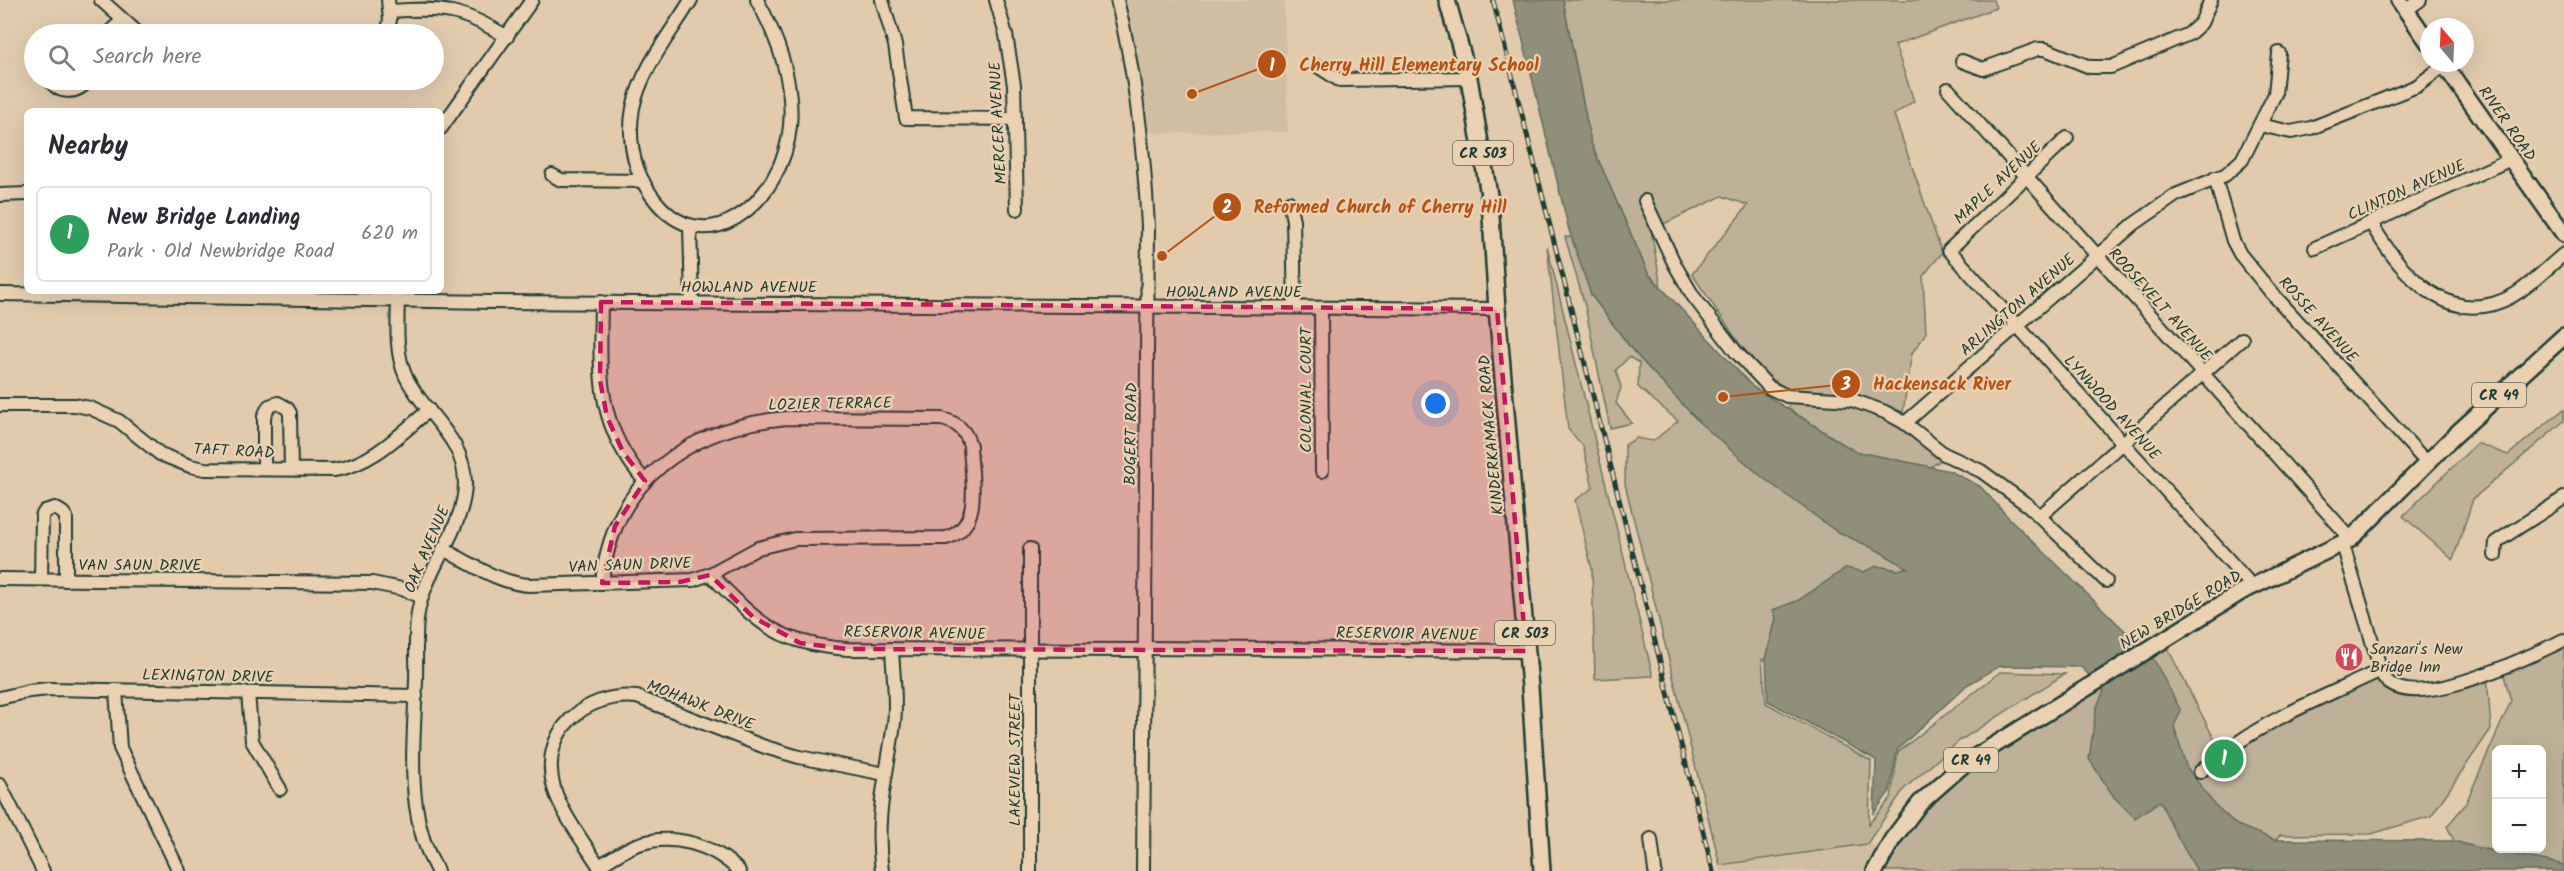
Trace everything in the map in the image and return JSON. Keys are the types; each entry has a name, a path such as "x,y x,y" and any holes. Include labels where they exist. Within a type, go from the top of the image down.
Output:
{"main road":[{"name":"KINDERKAMACK ROAD","path":"1447,0 1469,78 1490,201 1542,871"},
{"path":"2402,5 2420,30"},
{"name":"RIVER ROAD","path":"2450,72 2564,234"},
{"name":"NEW BRIDGE ROAD","path":"1875,871 1906,821 1942,782 1987,749 2157,643 2253,587 2347,542 2453,437 2564,336"}],"street":[{"path":"101,0 128,24"},
{"path":"444,124 532,0"},
{"path":"691,0 644,77 633,108 632,141 634,158 643,181 661,207 672,217 690,226 718,226 742,216 766,191 775,177 788,144 790,112 783,60 772,28 757,0"},
{"path":"882,0 895,45 906,118 1016,119"},
{"name":"MERCER AVENUE","path":"996,0 1011,62 1016,119 1017,210"},
{"name":"BOGERT ROAD","path":"1117,0 1132,70 1144,156 1148,226 1143,871"},
{"path":"1962,61 1983,69 2038,49 2045,49 2081,65 2111,67 2189,34 2201,23 2211,0"},
{"path":"2402,5 2420,0"},
{"path":"388,24 389,5 425,8 457,12 478,19 507,37"},
{"path":"119,24 123,20"},
{"name":"ARLINGTON AVENUE","path":"1905,423 2154,208 2234,168 2242,160 2275,94 2279,53"},
{"path":"1319,67 1339,80 1469,78"},
{"path":"2261,123 2291,132 2311,128 2417,86 2434,72"},
{"name":"ROOSEVELT AVENUE","path":"1948,89 2203,374 2347,542"},
{"name":"MAPLE AVENUE","path":"1949,250 2067,138"},
{"name":"CLINTON AVENUE","path":"2315,248 2511,159"},
{"path":"552,175 561,180 643,181"},
{"name":"ROSSE AVENUE","path":"2215,178 2233,241 2240,254 2270,291 2428,464"},
{"path":"0,195 24,194"},
{"path":"1645,201 1675,265 1694,296 1736,352 1770,388 1788,396 1852,400 1885,412 1905,423 1944,454 1981,471 2000,484 2040,516 2106,581"},
{"path":"1289,202 1293,220 1295,308"},
{"path":"2371,223 2393,257 2421,287 2445,301 2459,304 2485,304 2511,296 2564,254"},
{"path":"690,226 692,302"},
{"name":"LYNWOOD AVENUE","path":"1949,250 2253,587"},
{"name":"HOWLAND AVENUE","path":"0,294 398,295 601,302 1497,309"},
{"name":"OAK AVENUE","path":"398,295 399,353 402,367 414,390 459,453 465,480 462,506 422,597 418,621 414,785 416,806 427,849 436,871"},
{"path":"601,302 600,380 607,417 623,452 645,481"},
{"name":"COLONIAL COURT","path":"1322,308 1322,471"},
{"path":"2040,516 2242,339"},
{"path":"264,469 264,416 269,406 278,403 287,408 290,413 291,469"},
{"name":"TAFT ROAD","path":"0,405 75,405 90,408 119,421 146,444 174,461 205,468 334,470 361,463 429,410"},
{"name":"LOZIER TERRACE","path":"602,583 604,563 615,525 628,502 645,481 685,449 704,438 743,424 787,418 941,419 957,424 968,438 970,446 972,511 961,532"},
{"path":"2495,555 2496,542 2564,498"},
{"path":"41,579 42,516 45,511 54,508 59,509 66,517 66,580"},
{"name":"VAN SAUN DRIVE","path":"443,549 512,583 529,585 680,582 710,574 758,548 795,539 946,538 961,532"},
{"path":"2347,542 2380,670 2385,681 2394,688 2404,690 2461,683 2481,677 2564,640"},
{"name":"LAKEVIEW STREET","path":"1030,549 1030,871"},
{"name":"RESERVOIR AVENUE","path":"710,574 753,617 784,636 817,646 1031,650 1526,651"},
{"name":"VAN SAUN DRIVE","path":"0,579 372,583 402,589 422,597"},
{"path":"882,871 878,828 894,721 892,649"},
{"path":"2200,772 2221,752 2259,728 2380,670"},
{"name":"LEXINGTON DRIVE","path":"0,698 28,691 49,689 416,696"},
{"path":"116,690 120,748 179,871"},
{"path":"248,693 252,741 280,789"},
{"name":"MOHAWK DRIVE","path":"601,868 559,800 552,774 552,759 560,733 575,714 598,700 623,696 644,698 765,747 799,757 885,774"},
{"path":"0,785 43,871"},
{"path":"1651,839 1655,871"},
{"path":"601,868 633,846 647,842 675,840 710,850 739,871"}],"highlighted area":[{"path":"601,302 1497,309 1526,651 847,649 800,643 753,617 710,575 680,582 602,583 615,526 645,481 623,452 607,417 600,380"}],"shaded area":[{"path":"1120,0 1284,0 1288,132 1142,133"},
{"path":"1513,0 1563,0 1591,143 1648,273 1753,387 1854,451 1950,471 1980,486 2008,517 2153,658 2181,711 2174,726 2186,766 2213,803 2237,825 2275,840 2454,841 2492,853 2564,865 2564,871 2197,871 2160,801 2135,818 2114,797 2089,759 2096,709 2104,690 2081,667 2000,666 1967,685 1897,750 1890,791 1874,813 1876,760 1768,701 1766,660 1776,618 1773,610 1799,600 1846,568 1864,572 1877,566 1897,570 1907,568 1879,551 1836,531 1762,477 1700,423 1633,351 1591,295 1569,230"},
{"path":"1563,0 1993,0 1996,8 1895,45 1914,101 1894,115 1942,253 1923,276 1926,333 1912,353 1903,412 1853,393 1789,390 1767,376 1739,343 1692,274 1748,205 1722,196 1651,230 1661,287 1648,273 1591,143"},
{"path":"1565,237 1572,237 1591,295 1633,351 1700,423 1879,551 1908,568 1898,570 1877,566 1864,572 1846,569 1799,600 1774,610 1776,618 1766,660 1762,659 1766,703 1871,761 1869,824 1891,798 1898,752 2000,672 2065,674 1959,741 1904,789 1867,844 1720,865 1625,484 1625,445 1636,438 1653,441 1678,421 1638,387 1639,363 1629,357 1616,370 1621,387 1616,403 1632,423 1610,428 1585,306"},
{"path":"1547,246 1653,676 1595,679 1592,569 1575,500 1593,488 1583,446 1568,429"},
{"path":"1796,399 1866,409 1896,421 1943,459 1930,467 1854,451 1787,408"},
{"path":"2564,409 2564,421 2473,499 2453,560 2403,516 2477,443 2508,455"},
{"path":"2564,640 2564,865 2502,853 2546,853 2546,745 2492,745 2492,851 2454,841 2447,826 2465,805 2511,701 2502,668"},
{"path":"2165,643 2221,752 2381,670 2404,690 2487,674 2491,729 2431,816 2371,834 2280,835 2250,871 1884,871 1891,852 1925,806 1967,766"},
{"path":"1867,844 1888,848 1875,871 1721,871 1720,865"}],"railway":[{"path":"1493,0 1713,871"}],"place":[{"name":"Cherry Hill Elementary School","path":"1192,94"},
{"name":"Reformed Church of Cherry Hill","path":"1162,256"},
{"name":"Hackensack River","path":"1723,397"},
{"name":"Sanzari's New Bridge Inn","path":"2349,657"},
{"name":"New Bridge Landing","path":"2224,759"}]}
